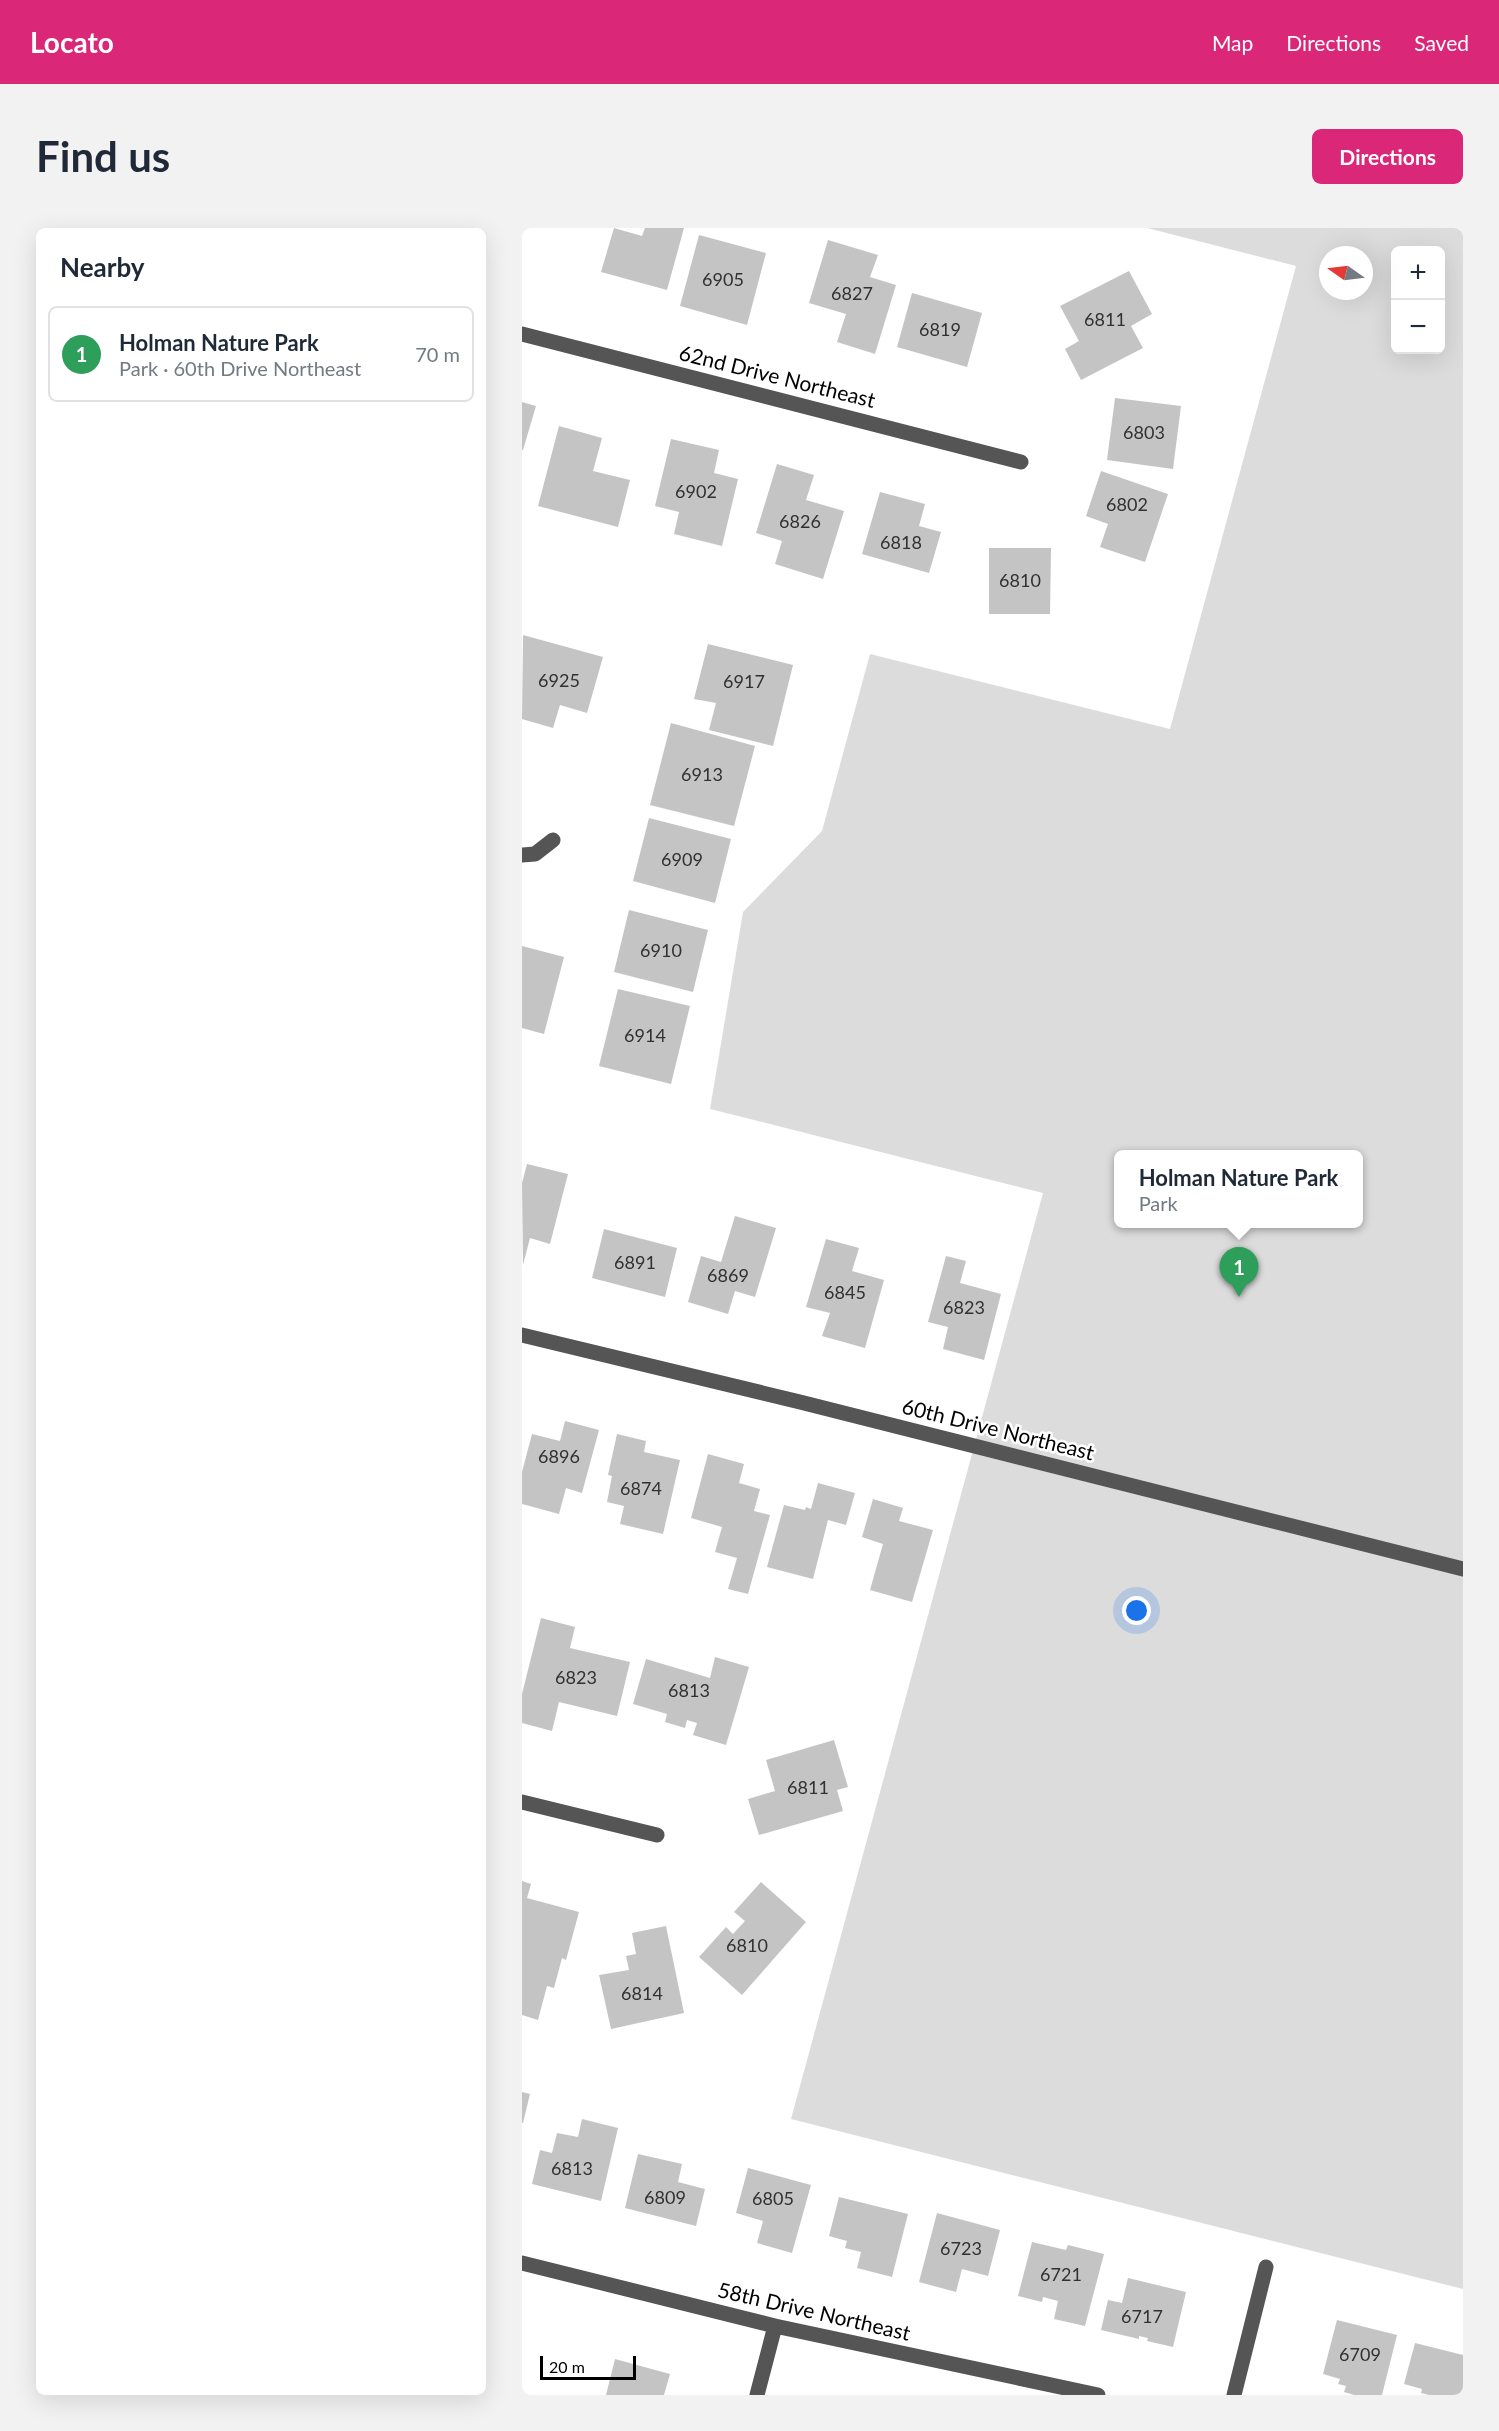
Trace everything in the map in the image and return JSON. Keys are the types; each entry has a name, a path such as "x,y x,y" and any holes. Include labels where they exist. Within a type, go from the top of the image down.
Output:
{"street":[{"name":"62nd Drive Northeast","path":"522,334 1021,462"},
{"path":"522,855 535,854 553,840"},
{"name":"60th Drive Northeast","path":"522,1335 800,1402 1463,1569"},
{"path":"522,1802 657,1835"},
{"name":"58th Drive Northeast","path":"522,2263 776,2326 1098,2395"},
{"path":"1234,2395 1266,2267"},
{"path":"757,2395 776,2326"}],"shaded area":[{"path":"1147,228 1460,228 1463,231 1463,2289 791,2119 1043,1193 710,1109 743,912 822,831 870,654 1170,729 1296,266"}],"building":[{"path":"614,228 642,236 645,228 684,228 667,290 601,272"},
{"path":"699,235 766,253 747,325 680,306"},
{"path":"828,240 878,255 870,277 896,285 875,354 837,342 846,314 809,303"},
{"path":"1129,271 1152,314 1131,326 1143,348 1081,380 1065,349 1079,341 1060,306"},
{"path":"912,293 982,313 967,367 897,347"},
{"path":"1115,398 1181,406 1173,469 1107,460"},
{"path":"522,402 536,406 523,450 522,450"},
{"path":"559,426 602,438 593,471 630,480 618,527 538,506"},
{"path":"671,439 719,450 714,473 738,479 722,546 674,534 679,512 655,506"},
{"path":"777,464 814,475 806,500 844,511 823,579 775,564 782,541 756,533"},
{"path":"1101,471 1168,494 1145,562 1100,547 1108,524 1086,516"},
{"path":"880,492 925,504 919,526 941,532 929,573 862,554"},
{"path":"989,548 1051,548 1050,614 989,614"},
{"path":"523,635 603,657 587,713 560,705 553,728 522,719"},
{"path":"708,644 793,665 773,746 709,730 716,703 694,699"},
{"path":"671,723 755,746 734,826 650,805"},
{"path":"649,818 731,839 715,903 633,881"},
{"path":"629,910 708,930 693,992 614,972"},
{"path":"522,946 564,957 544,1034 522,1028"},
{"path":"618,989 690,1006 671,1084 599,1066"},
{"path":"527,1164 568,1174 550,1244 530,1238 523,1265 522,1183"},
{"path":"735,1216 776,1228 755,1297 735,1291 728,1314 688,1302 701,1256 721,1262"},
{"path":"604,1229 677,1248 665,1297 592,1278"},
{"path":"826,1239 859,1248 852,1271 884,1280 865,1348 822,1336 830,1313 806,1307"},
{"path":"946,1256 966,1261 960,1283 1001,1294 984,1360 943,1349 948,1327 928,1322"},
{"path":"565,1421 599,1430 582,1493 566,1488 559,1514 522,1504 522,1472 532,1434 560,1441"},
{"path":"617,1434 646,1441 644,1452 680,1460 663,1534 620,1524 624,1506 607,1502 612,1476 608,1475"},
{"path":"708,1454 744,1464 739,1483 760,1489 754,1511 770,1515 748,1594 728,1589 737,1558 715,1552 722,1527 691,1518"},
{"path":"818,1483 855,1493 846,1525 828,1520 813,1579 767,1567 784,1505 805,1510 806,1507 811,1509"},
{"path":"873,1499 903,1508 899,1521 933,1530 912,1602 870,1590 883,1544 862,1537"},
{"path":"541,1618 575,1627 570,1648 630,1662 617,1716 559,1702 552,1731 522,1723 522,1694"},
{"path":"715,1657 749,1667 726,1745 693,1735 697,1723 687,1720 685,1728 665,1722 667,1714 633,1704 646,1659 710,1678"},
{"path":"834,1740 848,1787 837,1790 843,1811 759,1835 748,1799 775,1791 766,1760"},
{"path":"522,1881 531,1884 527,1898 579,1912 566,1960 562,1958 554,1988 547,1986 538,2020 522,2015"},
{"path":"761,1882 806,1922 742,1995 699,1957 726,1927 733,1934 745,1921 734,1912"},
{"path":"666,1926 684,2013 611,2029 599,1975 629,1970 626,1956 636,1954 632,1933"},
{"path":"522,2092 530,2094 523,2123 522,2123"},
{"path":"582,2119 618,2128 601,2201 532,2184 540,2150 552,2153 557,2133 578,2137"},
{"path":"638,2154 682,2164 678,2182 705,2189 696,2226 625,2208"},
{"path":"748,2168 811,2185 792,2253 757,2243 763,2221 736,2213"},
{"path":"839,2197 908,2214 892,2277 857,2268 861,2252 845,2248 847,2241 829,2236"},
{"path":"937,2213 1000,2230 988,2276 962,2269 956,2292 919,2282"},
{"path":"1032,2242 1066,2250 1068,2245 1104,2254 1085,2326 1054,2319 1058,2301 1043,2297 1042,2302 1018,2296"},
{"path":"1128,2278 1186,2292 1173,2347 1147,2341 1148,2338 1139,2336 1139,2339 1101,2330 1108,2300 1122,2303"},
{"path":"1337,2320 1397,2335 1382,2395 1354,2395 1344,2392 1346,2386 1338,2384 1340,2379 1323,2374"},
{"path":"1415,2343 1463,2355 1463,2395 1429,2395 1421,2393 1422,2389 1404,2384"},
{"path":"615,2359 670,2374 664,2395 606,2395"}],"place":[{"name":"Holman Nature Park","path":"1239,1297"}]}
